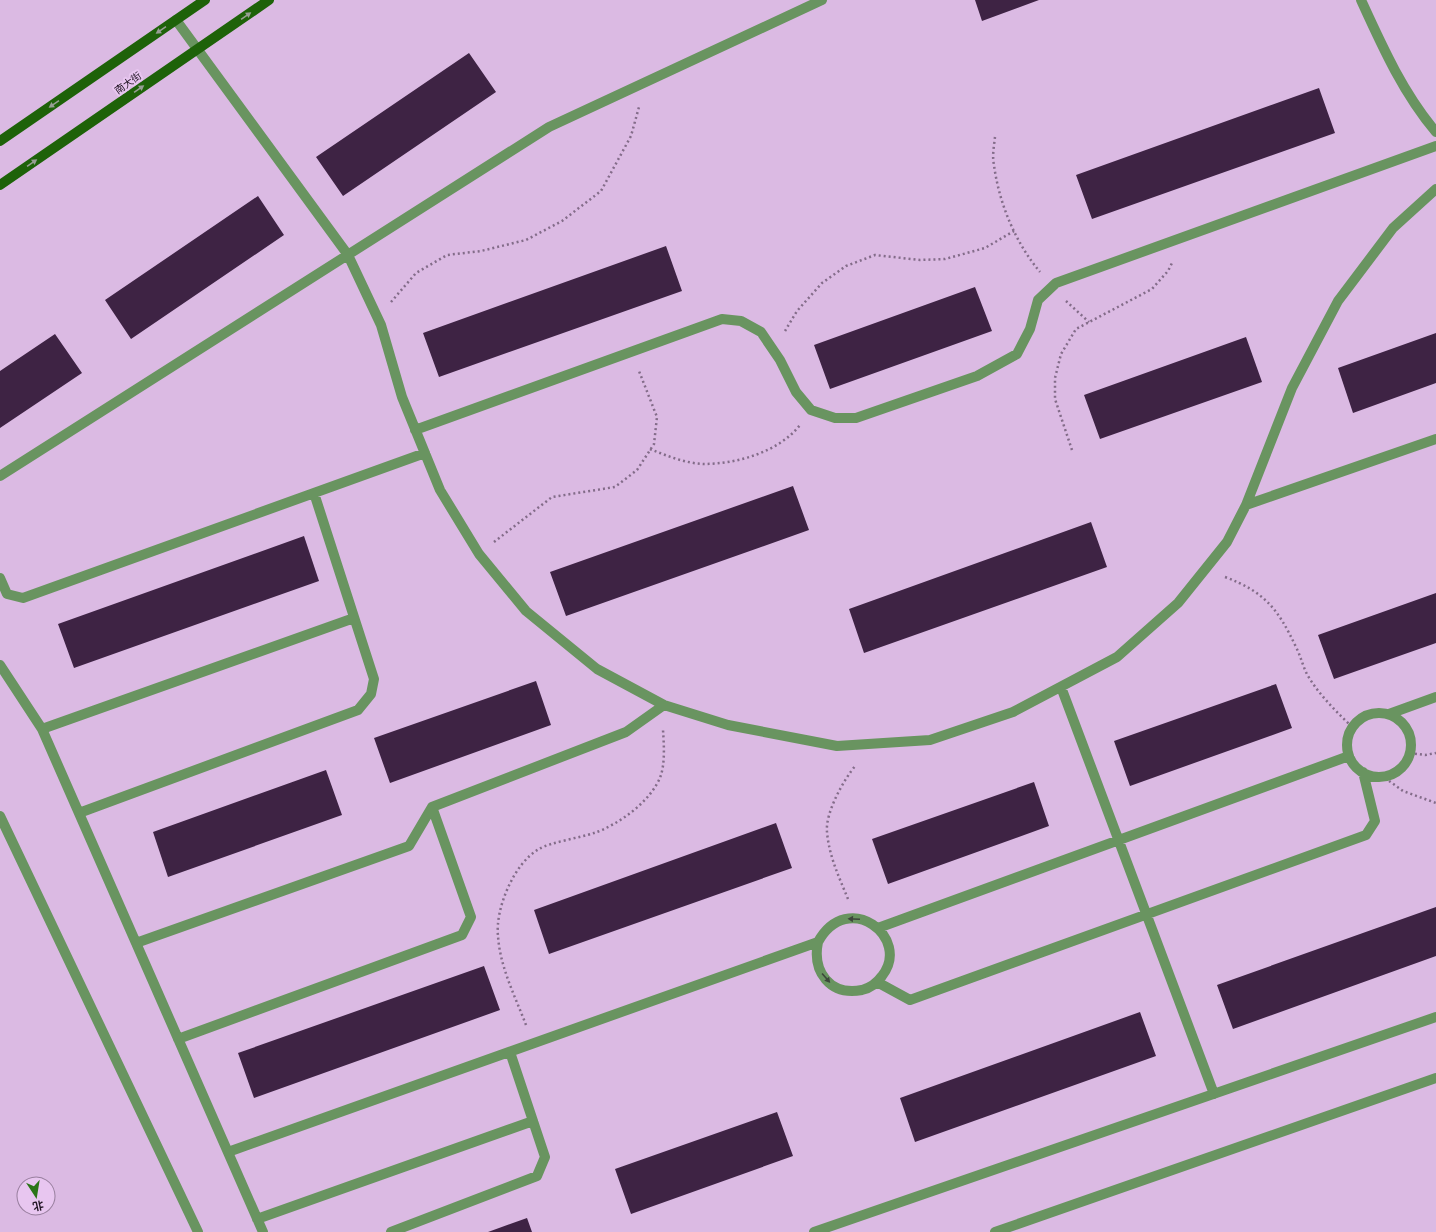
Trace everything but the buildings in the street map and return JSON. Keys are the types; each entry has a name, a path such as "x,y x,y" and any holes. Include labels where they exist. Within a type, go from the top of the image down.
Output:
{"main road":[{"path":"0,140 204,0"},
{"name":"南大街","path":"0,185 269,0"}],"street":[{"path":"0,476 549,127 822,0"},
{"path":"1362,0 1387,57 1422,115 1436,132"},
{"path":"176,20 348,255 378,318 402,397 440,490 479,554 526,611 597,669 660,708 728,724 837,746 930,740 1013,712 1117,657 1178,603 1227,542 1246,505 1292,388 1338,301 1393,228 1436,189"},
{"path":"415,430 722,319 741,321 761,332 774,350 796,392 811,410 835,418 856,418 977,376 1017,354 1030,329 1038,300 1056,283 1436,146"},
{"path":"1246,505 1436,439"},
{"path":"0,578 7,594 23,598 425,453"},
{"path":"79,813 358,710 371,694 374,679 314,493"},
{"path":"42,730 354,618"},
{"path":"0,666 42,730 263,1232"},
{"path":"1061,687 1214,1094"},
{"path":"1390,714 1406,727 1410,737 1410,753 1402,767 1393,773 1383,777 1372,776 1362,772 1354,765 1349,756 1347,746 1348,736 1352,727 1360,719 1369,714 1390,714 1436,697"},
{"path":"136,943 409,846 432,807 626,732 660,708"},
{"path":"878,928 1349,756"},
{"path":"877,982 910,1000 1366,835 1375,821 1362,772"},
{"path":"178,1039 462,935 471,917 432,807"},
{"path":"0,816 198,1232"},
{"path":"856,918 868,921 878,928 885,938 889,949 889,961 884,973 877,982 867,989 855,991 843,990 832,985 823,977 818,966 816,954 818,942 824,932 833,924 844,919 856,918"},
{"path":"228,1152 818,942"},
{"path":"814,1232 1436,1017"},
{"path":"391,1232 537,1176 545,1157 510,1052"},
{"path":"996,1232 1436,1078"},
{"path":"257,1219 533,1121"}],"path":[{"path":"378,318 416,273 422,269 447,255 481,251 526,240 562,221 601,191 631,136 647,81"},
{"path":"995,137 993,164 1005,214 1030,260 1065,300 1090,322"},
{"path":"774,350 797,311 822,283 846,266 875,255 920,260 945,260 985,248 1014,231"},
{"path":"1072,450 1055,399 1055,378 1061,354 1076,329 1152,289 1168,271 1187,236"},
{"path":"479,554 552,497 615,487 637,470 654,444 656,417 632,352"},
{"path":"650,449 675,459 703,464 735,461 765,451 793,433 811,410"},
{"path":"1206,569 1246,584 1266,600 1281,617 1297,649 1307,675 1325,701 1352,727"},
{"path":"533,1044 501,961 497,934 501,903 523,864 539,849 595,833 623,820 646,798 660,776 664,748 660,708"},
{"path":"856,918 834,865 826,830 835,798 852,769 875,743"},
{"path":"1410,753 1425,755 1436,753"},
{"path":"1383,777 1403,791 1436,804"}]}
